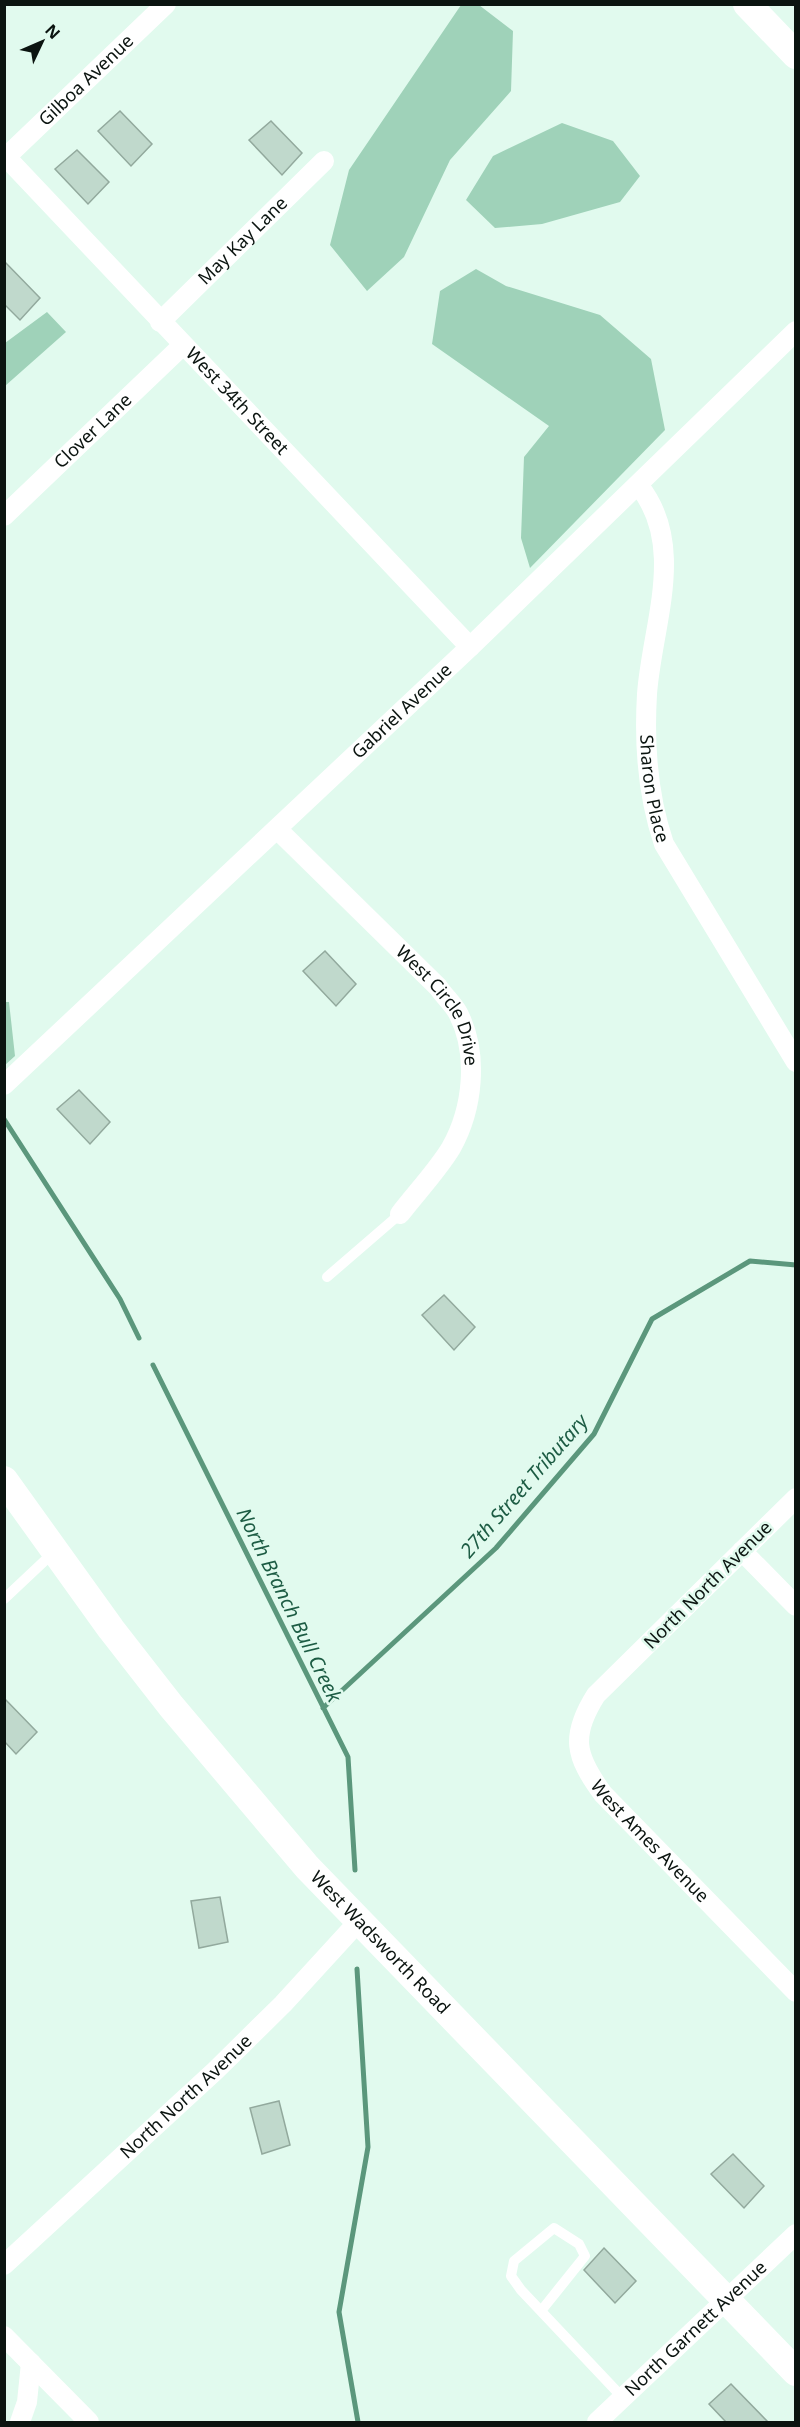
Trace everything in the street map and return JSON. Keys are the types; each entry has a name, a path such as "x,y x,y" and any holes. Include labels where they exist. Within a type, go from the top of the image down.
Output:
{"main road":[{"path":"747,4 795,55"},
{"name":"West Wadsworth Road","path":"4,1480 171,1706 307,1868 795,2372"}],"street":[{"name":"Gilboa Avenue","path":"5,156 166,4"},
{"name":"West 34th Street","path":"5,156 182,346 470,647"},
{"name":"May Kay Lane","path":"160,322 324,161"},
{"name":"Gabriel Avenue","path":"4,1085 277,830 639,486 795,331"},
{"name":"Clover Lane","path":"4,516 182,346"},
{"name":"Sharon Place","path":"639,486 658,517 664,553 664,587 656,626 647,696 650,785 654,815 664,844 795,1062"},
{"name":"West Circle Drive","path":"277,830 438,987 458,1013 467,1039 471,1065 470,1090 462,1124 450,1149 400,1214"},
{"name":"North North Avenue","path":"620,1672 795,1498"},
{"path":"742,1551 795,1606"},
{"name":"West Ames Avenue","path":"620,1672 596,1695 585,1713 580,1730 584,1768 603,1794 795,1992"},
{"name":"North North Avenue","path":"4,2265 224,2062 283,2004 359,1921"},
{"name":"North Garnett Avenue","path":"597,2422 795,2234"},
{"path":"4,2336 89,2422"},
{"path":"20,2422 27,2402 31,2363"}],"lane":[{"path":"327,1277 400,1214"},
{"path":"4,1599 55,1551"},
{"path":"541,2311 585,2256 579,2244 554,2228 514,2261 511,2276 541,2311 623,2398"}],"green space":[{"path":"461,5 479,5 513,31 511,91 450,160 404,257 367,291 330,245 349,170"},
{"path":"562,123 613,141 640,176 620,202 542,224 495,228 466,200 493,156"},
{"path":"476,269 506,286 600,315 651,359 665,430 530,568 521,538 524,457 549,426 432,344 440,291"},
{"path":"47,312 66,332 5,386 5,343"},
{"path":"5,1002 9,1002 15,1056 5,1065"}],"building":[{"path":"120,111 152,144 131,166 98,131"},
{"path":"271,121 302,153 282,175 249,140"},
{"path":"77,150 109,182 88,204 55,169"},
{"path":"4,261 40,298 20,320 4,304"},
{"path":"325,951 356,984 336,1006 303,971"},
{"path":"79,1090 110,1122 90,1144 57,1109"},
{"path":"444,1295 475,1327 454,1350 422,1315"},
{"path":"4,1698 37,1732 16,1754 4,1741"},
{"path":"220,1897 228,1942 199,1948 191,1901"},
{"path":"279,2101 290,2145 262,2154 250,2108"},
{"path":"733,2154 764,2186 744,2208 711,2174"},
{"path":"604,2248 636,2281 615,2303 584,2270"},
{"path":"731,2384 768,2422 726,2422 709,2404"}],"waterway":[{"name":"North Branch Bull Creek","path":"4,1119 120,1299 139,1338"},
{"name":"27th Street Tributary","path":"323,1708 496,1548 594,1434 652,1319 750,1261 796,1265"},
{"name":"North Branch Bull Creek","path":"153,1365 348,1757 355,1870"},
{"name":"North Branch Bull Creek","path":"357,1969 368,2147 339,2312 358,2422"}]}
